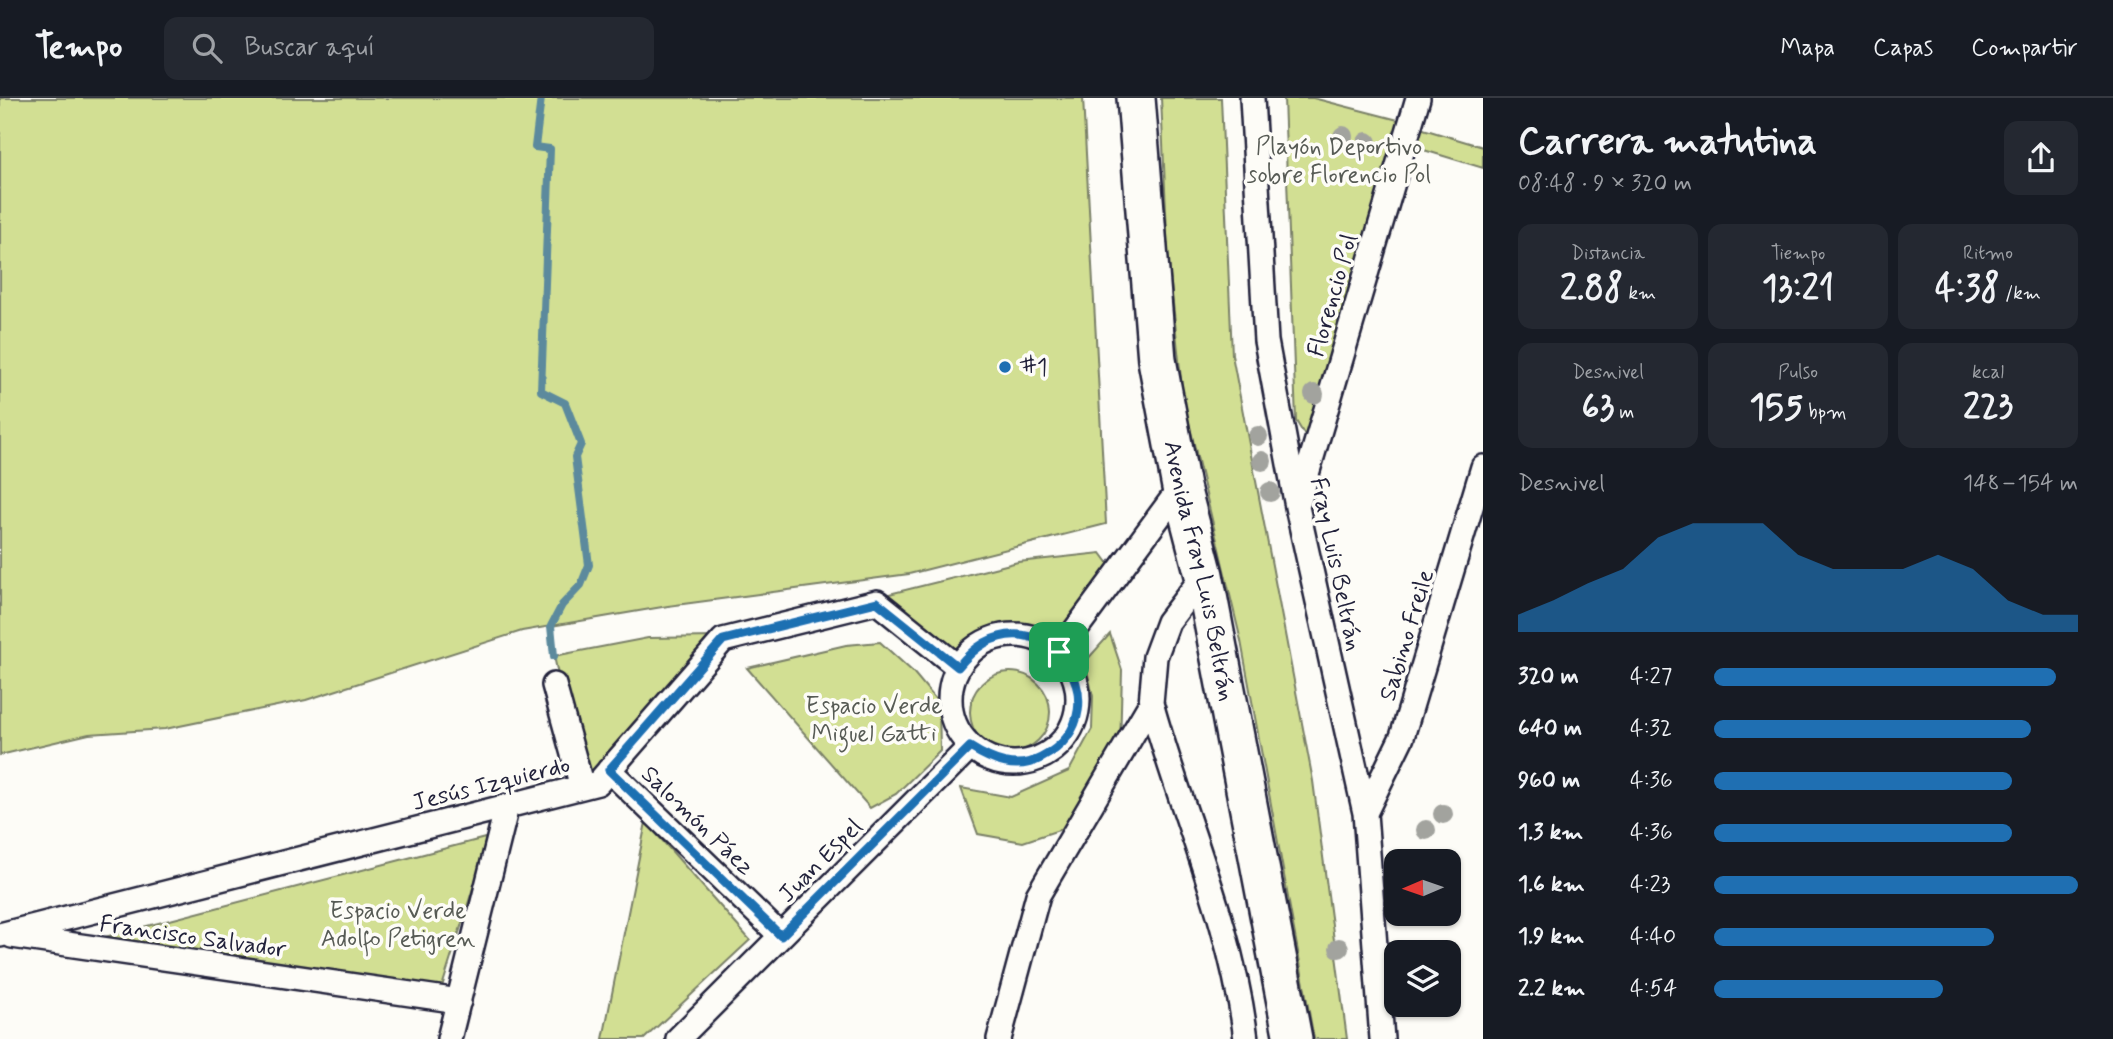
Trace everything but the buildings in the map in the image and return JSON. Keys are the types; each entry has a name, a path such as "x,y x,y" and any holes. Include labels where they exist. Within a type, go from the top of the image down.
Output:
{"main road":[{"name":"Avenida Fray Luis Beltrán","path":"1136,98 1157,360 1181,487 1204,575 1291,1034"}],"street":[{"name":"Fray Luis Beltrán","path":"1252,98 1266,341 1297,507 1365,813 1382,1039"},
{"name":"Florencio Pol","path":"1297,507 1418,98"},
{"name":"Sabino Freile","path":"1365,813 1402,737 1483,467"},
{"path":"1059,652 1181,487"},
{"path":"1204,575 1168,622 1155,657 1151,703 1167,763 1215,900 1242,1006 1246,1039"},
{"name":"Jesús Izquierdo","path":"1,935 598,783 723,640 877,602 958,667"},
{"path":"1005,635 1025,635 1043,641 1059,652 1072,671 1079,692 1077,715 1068,735 1053,751 1033,762 1011,764 989,759 970,747 957,730 950,709 950,688 958,667 970,652 986,640 1005,635"},
{"path":"554,685 582,788"},
{"path":"999,1039 1038,895 1151,703"},
{"name":"Juan Espel","path":"678,1039 970,747"},
{"name":"Salomón Páez","path":"609,770 781,936"},
{"path":"449,1039 508,806"},
{"name":"Francisco Salvador","path":"1,935 459,1000"}],"green space":[{"path":"0,98 1083,98 1106,524 909,574 668,606 522,631 306,700 165,729 89,734 0,755"},
{"path":"1161,98 1221,98 1232,355 1313,781 1347,1039 1314,1039 1241,641 1183,398 1168,256"},
{"name":"Playón Deportivo sobre Florencio Pol","path":"1284,98 1313,98 1406,122 1307,439 1296,421"},
{"path":"1410,125 1483,147 1483,168 1404,144"},
{"path":"1101,553 1118,576 1074,620 1047,637 1006,632 946,655 885,595 1018,562"},
{"path":"1110,634 1122,670 1120,750 1089,820 1023,842 978,834 961,788 1011,797 1069,771 1092,729 1093,696 1085,662"},
{"path":"716,637 582,787 554,656 648,638"},
{"name":"Espacio Verde Miguel Gatti","path":"880,642 913,672 939,703 940,751 896,794 870,808 747,668 846,645"},
{"path":"1010,672 1025,675 1038,684 1047,697 1050,712 1047,727 1038,740 1025,749 1010,752 995,749 982,740 973,727 970,712 973,697 982,684 995,675"},
{"path":"646,822 750,940 644,1039 603,1039"},
{"name":"Espacio Verde Adolfo Petigren","path":"489,837 441,990 74,945"}],"waterway":[{"path":"541,98 535,147 550,149 541,391 565,403 581,444 575,457 589,565 581,585 562,605 551,626 554,656"}],"place":[{"name":"#1","path":"1005,367"}],"route":[{"path":"877,602 958,667 970,652 986,640 1005,635 1025,635 1043,641 1059,652 1072,671 1079,692 1077,715 1068,735 1053,751 1033,762 1011,764 989,759 970,747 781,936 609,770 723,640 877,602"}]}
